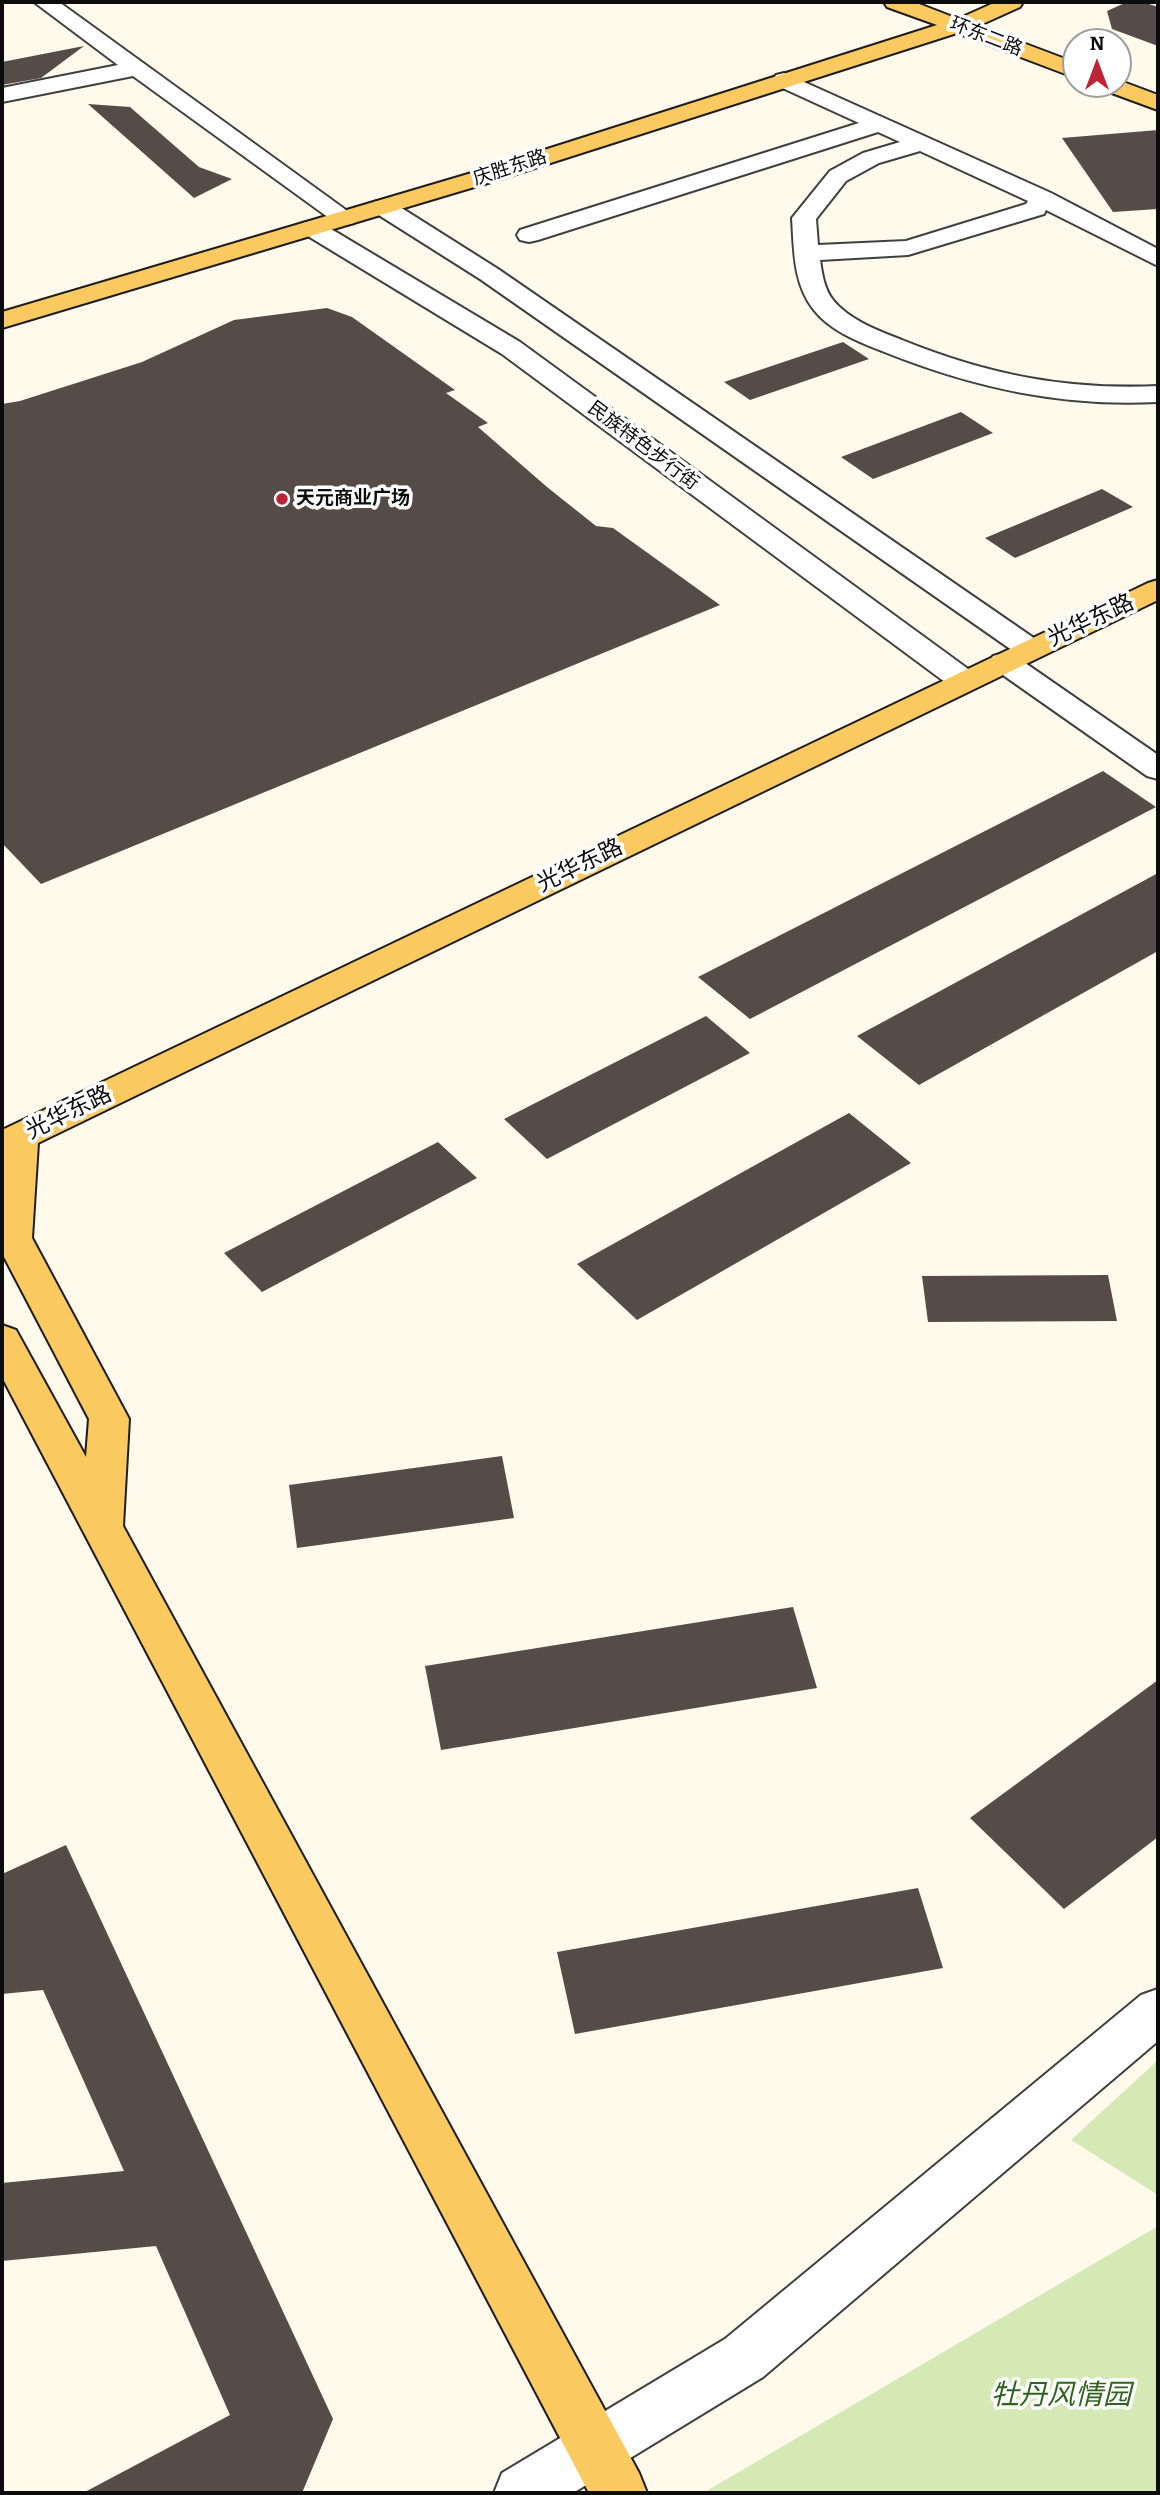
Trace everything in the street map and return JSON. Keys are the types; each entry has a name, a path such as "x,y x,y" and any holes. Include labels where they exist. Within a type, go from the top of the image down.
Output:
{"main road":[{"name":"环东二路","path":"895,2 1062,54"},
{"name":"环东二路","path":"928,2 967,23 1062,65"},
{"name":"庆胜东路","path":"2,320 383,207 967,23 1012,2"},
{"path":"1132,79 1158,89"},
{"path":"1132,93 1158,103"},
{"name":"光华东路","path":"11,1141 1158,589"},
{"path":"11,1141 13,1238 109,1419 102,1527"},
{"path":"2,1340 607,2471"}],"street":[{"path":"45,2 345,218"},
{"path":"2,95 137,68"},
{"path":"784,80 1042,198 1158,259"},
{"path":"529,235 878,124"},
{"path":"921,143 871,158 838,176 804,218 807,253 818,298 849,328 915,356 989,381 1062,394 1121,397 1158,394"},
{"path":"807,253 908,248 1035,209 1042,198"},
{"path":"383,207 489,274 1017,656 1158,769"},
{"name":"民族特色步行街","path":"312,228 511,348 964,681"},
{"path":"522,2493 607,2471 1158,2011"}],"green space":[{"path":"1158,2060 1158,2195 1071,2140"},
{"name":"牡丹风情园","path":"1158,2226 1158,2493 703,2493"}],"building":[{"path":"1127,2 1143,2 1158,7 1158,46 1132,36 1132,28 1112,28 1107,11"},
{"path":"84,46 41,78 2,85 2,62"},
{"path":"88,104 130,107 199,167 232,179 194,198"},
{"path":"1158,130 1158,209 1113,212 1062,138"},
{"path":"327,308 352,317 455,390 446,393 488,423 478,427 547,487 596,526 613,528 720,605 41,884 2,843 2,404 20,401 142,362 234,320"},
{"path":"843,342 869,359 750,400 724,382"},
{"path":"961,412 993,433 873,479 841,457"},
{"path":"1102,489 1133,507 1015,558 985,538"},
{"path":"1103,771 1156,807 750,1019 698,977"},
{"path":"1158,873 1158,951 919,1085 857,1036"},
{"path":"706,1016 750,1053 547,1159 504,1119"},
{"path":"849,1113 911,1163 637,1320 577,1264"},
{"path":"438,1142 477,1178 262,1292 224,1253"},
{"path":"1108,1275 1117,1321 928,1322 922,1276"},
{"path":"502,1456 514,1518 297,1548 289,1485"},
{"path":"793,1607 817,1688 441,1750 425,1666"},
{"path":"1158,1680 1158,1837 1064,1909 970,1818"},
{"path":"66,1845 333,2419 302,2493 83,2493 230,2415 156,2246 2,2261 2,2183 124,2171 43,1990 2,1994 2,1874"},
{"path":"918,1888 943,1968 575,2034 557,1952"}],"place":[{"name":"天元商业广场","path":"282,499"}]}
